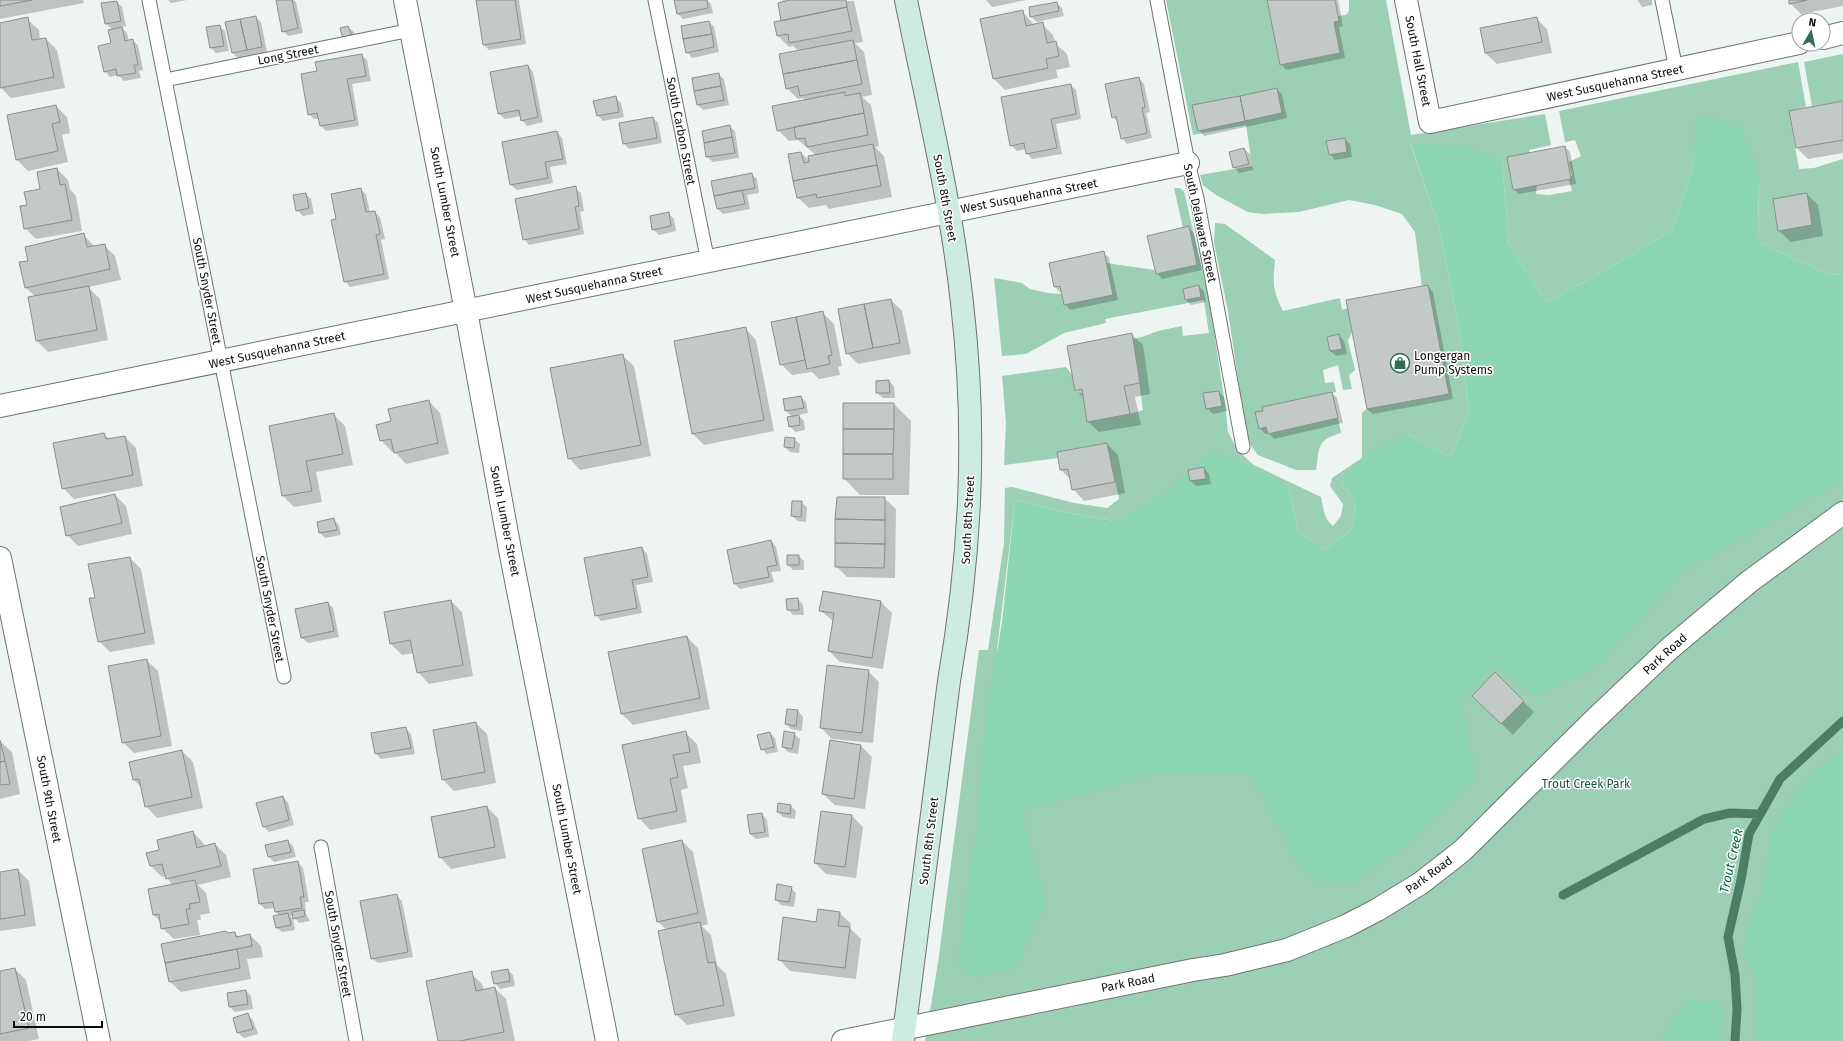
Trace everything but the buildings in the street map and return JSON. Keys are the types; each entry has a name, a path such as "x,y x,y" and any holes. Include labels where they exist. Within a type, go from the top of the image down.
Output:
{"main road":[{"name":"South 8th Street","path":"904,1035 949,681 962,591 966,556 971,471 969,386 962,302 949,213 906,0"}],"street":[{"name":"South Lumber Street","path":"405,0 466,311 511,555 607,1041"},
{"name":"South Hall Street","path":"1406,0 1430,122"},
{"path":"1831,36 1843,33"},
{"name":"West Susquehanna Street","path":"1430,122 1791,45"},
{"name":"West Susquehanna Street","path":"0,406 1188,163"},
{"name":"Park Road","path":"843,1041 904,1035 1185,972 1225,965 1287,950 1346,926 1377,910 1421,883 1462,851 1669,648 1750,581 1843,513"},
{"name":"South 9th Street","path":"0,558 99,1041"}],"lane":[{"name":"South Snyder Street","path":"149,0 284,677"},
{"name":"South Carbon Street","path":"655,0 708,262"},
{"name":"South Delaware Street","path":"1157,0 1188,163 1197,198 1243,447"},
{"path":"1662,0 1676,70"},
{"name":"Long Street","path":"165,80 411,30"},
{"name":"South Snyder Street","path":"321,847 356,1041"}],"green space":[{"name":"Trout Creek Park","path":"1166,0 1267,0 1280,65 1340,53 1334,22 1338,16 1346,15 1349,11 1349,0 1386,0 1411,135 1545,114 1551,145 1529,150 1537,183 1536,194 1549,195 1572,191 1568,177 1572,176 1569,162 1581,156 1575,140 1565,142 1559,111 1798,62 1806,107 1789,111 1799,169 1814,168 1843,159 1843,275 1827,274 1758,242 1759,177 1698,114 1692,170 1672,230 1604,271 1547,302 1509,245 1502,160 1411,145 1439,227 1459,328 1469,411 1451,457 1407,434 1341,481 1356,505 1351,531 1325,549 1298,531 1289,489 1209,452 1170,491 1114,521 1060,511 1015,500 997,650 1843,427 1843,1041 925,1041 938,963 979,650 988,650 1004,543 1005,488 1012,487 1074,503 1107,508 1119,499 1107,443 1057,452 1058,458 1004,465 1006,423 1002,376 1066,367 1072,375 1075,391 1083,394 1087,422 1130,414 1143,410 1133,339 1158,331 1182,326 1183,336 1209,333 1204,300 1105,319 1106,323 1064,333 1026,354 1002,356 994,278 1022,283 1030,289 1062,294 1106,263 1155,270 1156,274 1197,265 1189,227 1183,228 1174,188 1179,188 1184,191 1209,299 1228,432 1238,451 1254,465 1321,497 1326,517 1333,526 1341,516 1343,504 1330,486 1332,478 1362,458 1362,413 1367,409 1449,394 1428,285 1422,287 1415,232 1402,214 1375,205 1349,200 1299,212 1263,214 1248,212 1216,195 1203,185 1200,175 1252,166 1246,125 1193,135"},
{"path":"1843,54 1843,101 1812,106 1804,62"},
{"path":"1697,114 1741,127 1759,177 1758,242 1827,274 1843,275 1843,480 1684,571 1596,667 1537,695 1493,665 1460,702 1477,777 1402,849 1354,883 1315,881 1295,857 1250,774 1158,773 1021,811 1046,901 1016,966 978,977 957,966 976,839 986,720 1002,622 1015,500 1060,511 1114,521 1169,491 1209,452 1242,461 1289,489 1298,531 1325,549 1351,531 1356,505 1341,481 1355,465 1379,447 1407,434 1451,457 1469,411 1459,328 1439,227 1411,144 1458,146 1502,160 1509,245 1547,302 1604,271 1672,230 1692,170"},
{"path":"1215,223 1225,224 1275,260 1274,286 1283,311 1340,298 1342,310 1348,308 1352,332 1348,341 1355,370 1349,375 1352,389 1343,390 1338,365 1323,370 1325,383 1334,382 1336,392 1262,407 1268,434 1338,418 1341,433 1327,438 1323,442 1319,450 1316,470 1296,470 1258,455 1247,440 1228,311 1214,243"},
{"path":"1843,750 1843,1041 1757,1041 1758,978 1743,956 1747,923 1762,898 1773,828 1804,781"},
{"path":"1687,1000 1723,1003 1720,1041 1659,1041"}],"waterway":[{"name":"Trout Creek","path":"1735,1041 1737,1009 1735,975 1728,937 1741,880 1749,834 1780,779 1843,721"},
{"path":"1563,895 1704,819 1730,813 1760,814"}],"place":[{"name":"Longergan Pump Systems","path":"1400,363"}]}
